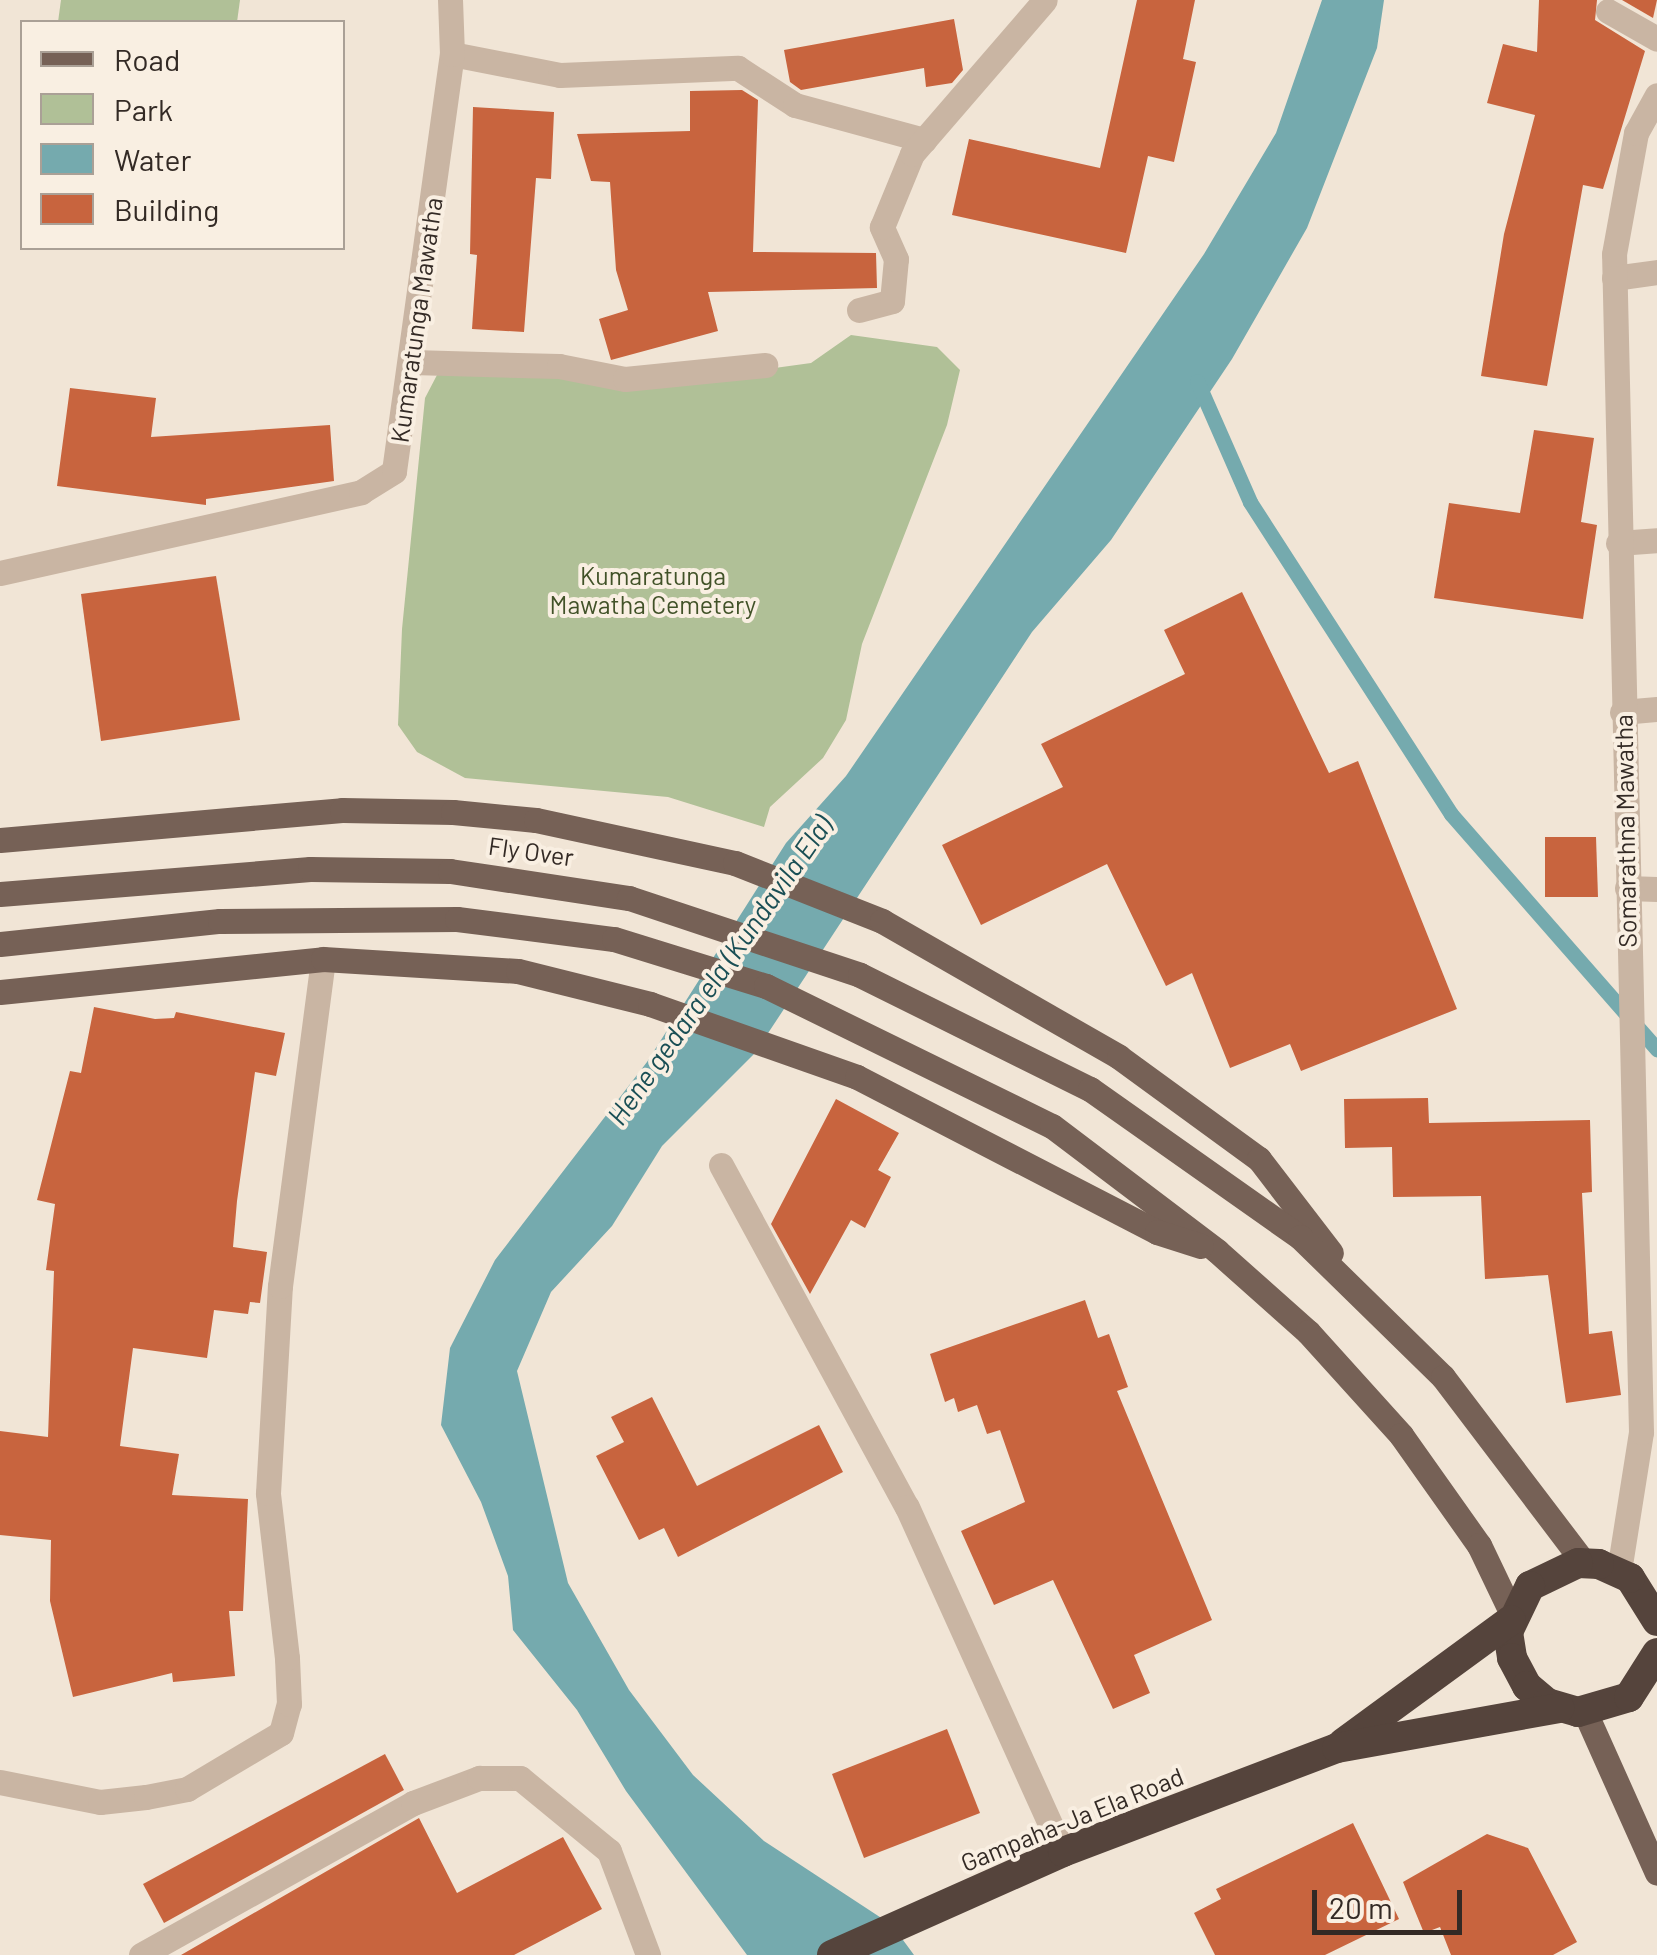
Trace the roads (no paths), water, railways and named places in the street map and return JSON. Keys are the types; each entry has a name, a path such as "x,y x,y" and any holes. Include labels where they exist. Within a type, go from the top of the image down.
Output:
{"highway":[{"path":"1584,1563 1621,1573 1644,1593 1657,1621"},
{"name":"Gampaha-Ja Ela Road","path":"1337,1748 1512,1617 1540,1576 1584,1563"},
{"path":"1621,1573 1657,1564"},
{"path":"1512,1617 1509,1646 1520,1676 1571,1710"},
{"name":"Gampaha-Ja Ela Road","path":"832,1955 1063,1852 1337,1748 1629,1697 1655,1671"}],"main road":[{"path":"0,840 342,810 453,812 536,820 734,863 882,921 1050,1013 1191,1107 1259,1159 1306,1213 1348,1279 1481,1423 1584,1563"},
{"name":"Fly Over","path":"0,894 310,869 543,881 629,898 785,946 1024,1052 1208,1168 1348,1279"},
{"path":"0,944 309,916 546,927 695,960 766,986 998,1095 1092,1153 1217,1252 1308,1332 1400,1435 1479,1546 1512,1617"},
{"path":"0,992 323,959 518,971 650,1004 784,1048 941,1116 1158,1232 1217,1252"},
{"path":"1571,1710 1657,1874"}],"street":[{"name":"Kumaratunga Mawatha","path":"0,573 361,492 394,471 452,54 450,0"},
{"path":"860,310 892,301 896,259 882,228 924,140 1045,0"},
{"path":"1608,11 1657,39"},
{"path":"452,54 560,74 738,68 795,104 924,140"},
{"name":"Somarathna Mawatha","path":"1621,1573 1642,1432 1614,278 1636,132 1657,95"},
{"path":"1614,278 1657,272"},
{"path":"412,362 559,366 625,379 766,365"},
{"path":"1618,542 1657,540"},
{"path":"1622,712 1657,709"},
{"path":"1626,888 1657,889"},
{"path":"0,1782 100,1802 187,1789 282,1733 289,1704 287,1658 268,1493 280,1286 323,959"},
{"path":"720,1164 907,1507 1063,1852"},
{"path":"140,1955 412,1802 479,1778 520,1778 609,1851 648,1955"}],"water":[{"name":"Hene gedara ela (Kundavila Ela)","path":"1322,0 1384,0 1377,48 1307,228 1232,359 1111,540 1032,632 755,1053 662,1146 612,1226 551,1292 517,1371 568,1583 629,1690 693,1775 764,1841 892,1925 914,1955 747,1955 626,1791 577,1710 513,1630 508,1576 481,1502 441,1425 450,1348 495,1260 647,1062 786,843 846,776 1204,254 1276,133"}],"waterway":[{"path":"1197,381 1250,502 1451,814 1657,1049"}],"park label":[{"name":"Kumaratunga Mawatha Cemetery","path":"653,590"}]}
